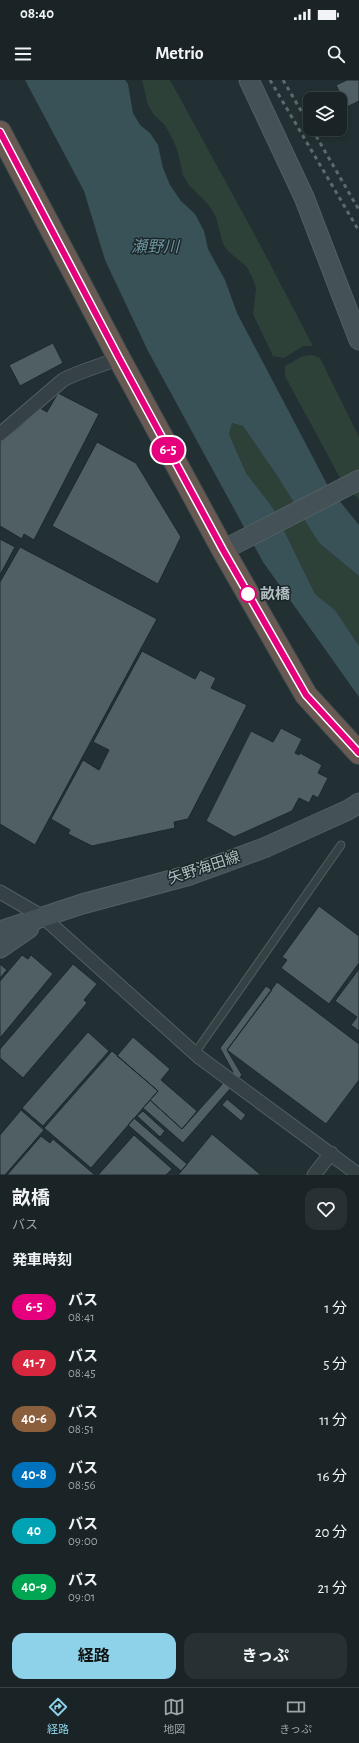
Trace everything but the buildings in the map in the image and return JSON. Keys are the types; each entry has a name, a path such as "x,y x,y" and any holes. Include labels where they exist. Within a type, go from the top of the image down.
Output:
{"highway":[{"path":"0,132 119,358 223,550 306,695 359,753"}],"street":[{"path":"249,80 304,197 359,340"},
{"path":"0,434 62,380 71,375 119,358"},
{"path":"223,550 359,480"},
{"name":"矢野海田線","path":"0,931 82,904 190,875 249,853 327,820 359,803"},
{"path":"0,892 43,917 195,1053 359,1175"},
{"name":"矢野海田線","path":"0,948 43,917"},
{"path":"314,1175 331,1153"}],"lane":[{"path":"195,1053 341,845"}],"green space":[{"path":"142,80 170,80 257,239 313,346 303,346 284,358 273,356 253,314 256,289 253,279 247,267 229,252 223,244 216,217 208,204 189,185 183,175 177,149 164,124 154,115 148,105"},
{"path":"312,355 320,358 359,437 359,500 339,476 285,376 285,366 303,356"},
{"path":"232,423 243,426 278,477 319,543 359,576 359,646 335,610 315,594 273,508 246,473 229,434"}],"water":[{"name":"瀬野川","path":"25,80 125,80 128,84 133,113 140,125 150,133 158,145 163,168 170,185 181,201 195,214 204,231 208,249 225,280 237,313 329,488 359,525 359,576 319,543 278,477 243,426 232,423 229,434 246,473 273,508 315,594 335,610 359,646 359,697 263,562 148,351 105,260 84,191"}],"railway":[{"path":"270,80 359,231"},
{"path":"283,80 303,114"},
{"path":"316,136 359,210"}],"bus line":[{"name":"6-5","path":"0,132 119,358 223,550 306,695 359,753"}],"place":[{"name":"畝橋","path":"248,594"}]}
